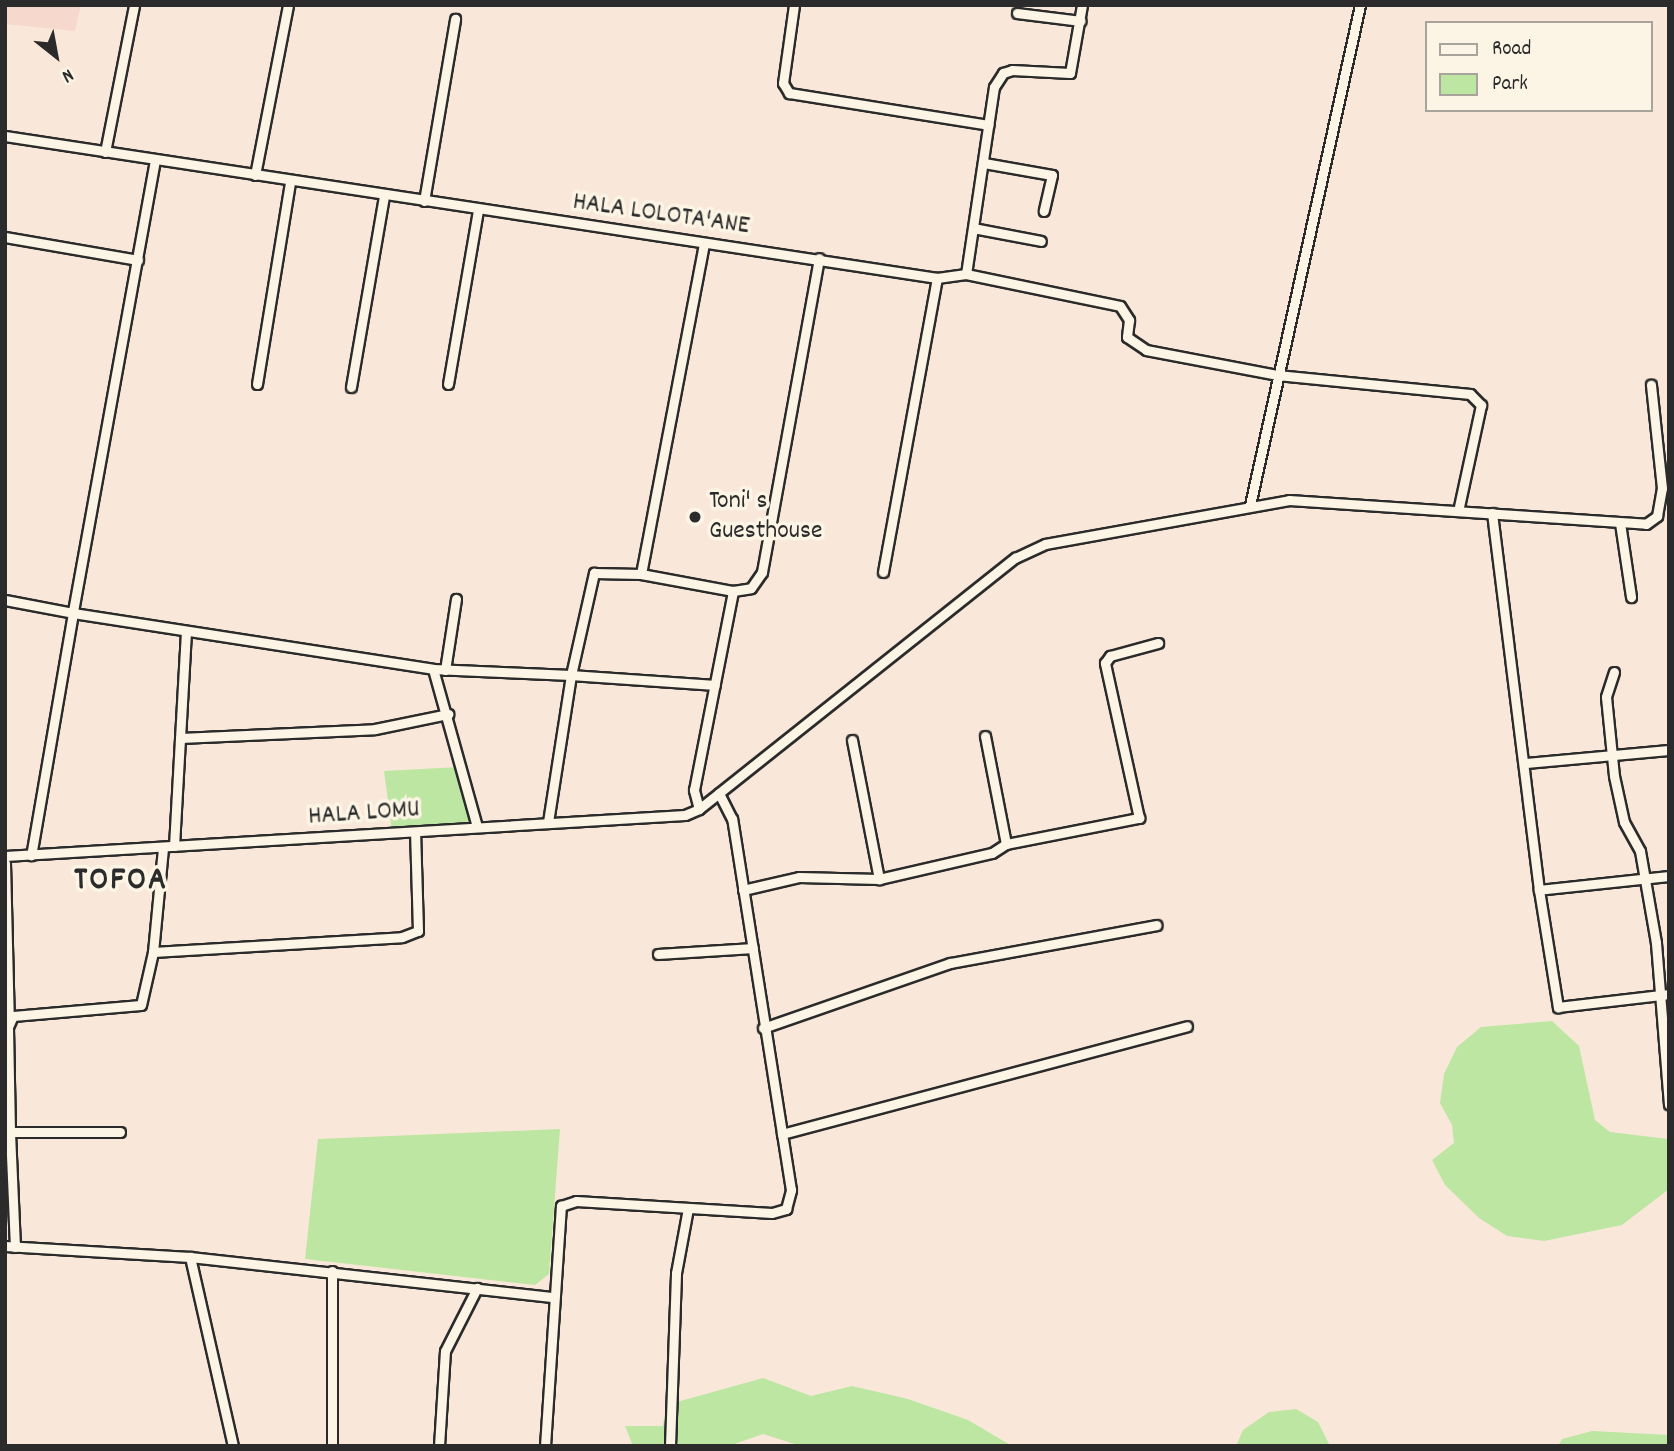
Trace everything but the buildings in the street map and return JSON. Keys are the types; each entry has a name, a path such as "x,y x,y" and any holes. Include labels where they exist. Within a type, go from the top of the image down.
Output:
{"street":[{"path":"105,152 134,5"},
{"path":"255,175 288,5"},
{"path":"794,5 783,83 789,93 988,125"},
{"path":"966,274 994,87 1003,73 1070,73 1082,5"},
{"path":"1250,505 1360,5"},
{"path":"1017,13 1081,20"},
{"path":"424,201 455,19"},
{"name":"HALA LOLOTA'ANE","path":"5,136 290,182 704,244 819,258 937,278 966,274 1120,306 1126,311 1127,337 1134,347 1277,375"},
{"path":"31,855 72,613 155,160"},
{"path":"984,163 1052,175 1044,211"},
{"path":"257,384 290,182"},
{"path":"351,387 384,195"},
{"path":"448,384 478,210"},
{"path":"973,228 1041,241"},
{"path":"5,237 138,260"},
{"path":"641,574 704,244"},
{"path":"548,822 571,675 594,573 641,574 733,591 751,588 762,572 819,258"},
{"path":"883,572 937,278"},
{"path":"1277,375 1470,394 1481,405 1460,508"},
{"name":"HALA LOMU","path":"5,856 685,815 699,809 1015,558 1045,544 1289,500 1460,508 1492,513 1646,524 1657,516 1661,488 1651,385"},
{"path":"1492,513 1539,890 1558,1007 1665,994"},
{"path":"1620,523 1631,597"},
{"path":"699,809 694,790 733,591"},
{"path":"445,670 456,599"},
{"path":"5,600 186,633 433,669 715,685"},
{"path":"174,846 186,633"},
{"path":"743,890 799,877 879,879 992,853 1006,844 1139,818 1105,663 1110,656 1158,643"},
{"path":"433,669 448,714 477,827"},
{"path":"1614,672 1606,697 1616,757 1616,795 1640,851 1642,880 1665,994 1669,1104"},
{"path":"180,738 375,729 448,714"},
{"path":"985,736 1006,844"},
{"path":"852,740 879,879"},
{"path":"1525,763 1616,757 1669,750"},
{"path":"545,1446 561,1206 576,1201 772,1213 786,1209 791,1190 763,1028 732,819 719,793"},
{"path":"153,952 402,937 418,932 415,832"},
{"path":"9,1023 20,1013 141,1005 153,952 163,848"},
{"path":"5,863 10,1247 190,1257 554,1297"},
{"path":"1539,890 1669,876"},
{"path":"763,1028 950,963 1157,925"},
{"path":"658,954 752,948"},
{"path":"782,1134 1187,1026"},
{"path":"7,1132 120,1132"},
{"path":"670,1446 676,1273 688,1208"},
{"path":"190,1257 233,1446"},
{"path":"332,1271 332,1446"},
{"path":"439,1446 444,1351 477,1288"}],"shaded area":[{"path":"5,5 81,5 75,31 5,24"}],"green space":[{"path":"460,767 473,823 392,831 384,771"},
{"path":"1552,1021 1579,1046 1595,1120 1610,1132 1668,1139 1669,1189 1622,1225 1544,1241 1507,1236 1479,1218 1445,1185 1432,1160 1454,1143 1452,1125 1440,1103 1444,1074 1457,1047 1481,1027"},
{"path":"560,1129 549,1274 535,1285 305,1259 318,1139"},
{"path":"763,1378 811,1396 852,1386 908,1399 968,1420 1012,1446 801,1446 763,1434 729,1446 633,1446 625,1426 663,1426 666,1405"},
{"path":"1296,1409 1318,1422 1330,1446 1236,1446 1243,1430 1269,1412"},
{"path":"1592,1431 1669,1435 1669,1446 1558,1446 1562,1439"}],"place":[{"name":"Toni' s Guesthouse","path":"695,517"}],"district":[{"name":"TOFOA","path":"121,882"}]}
